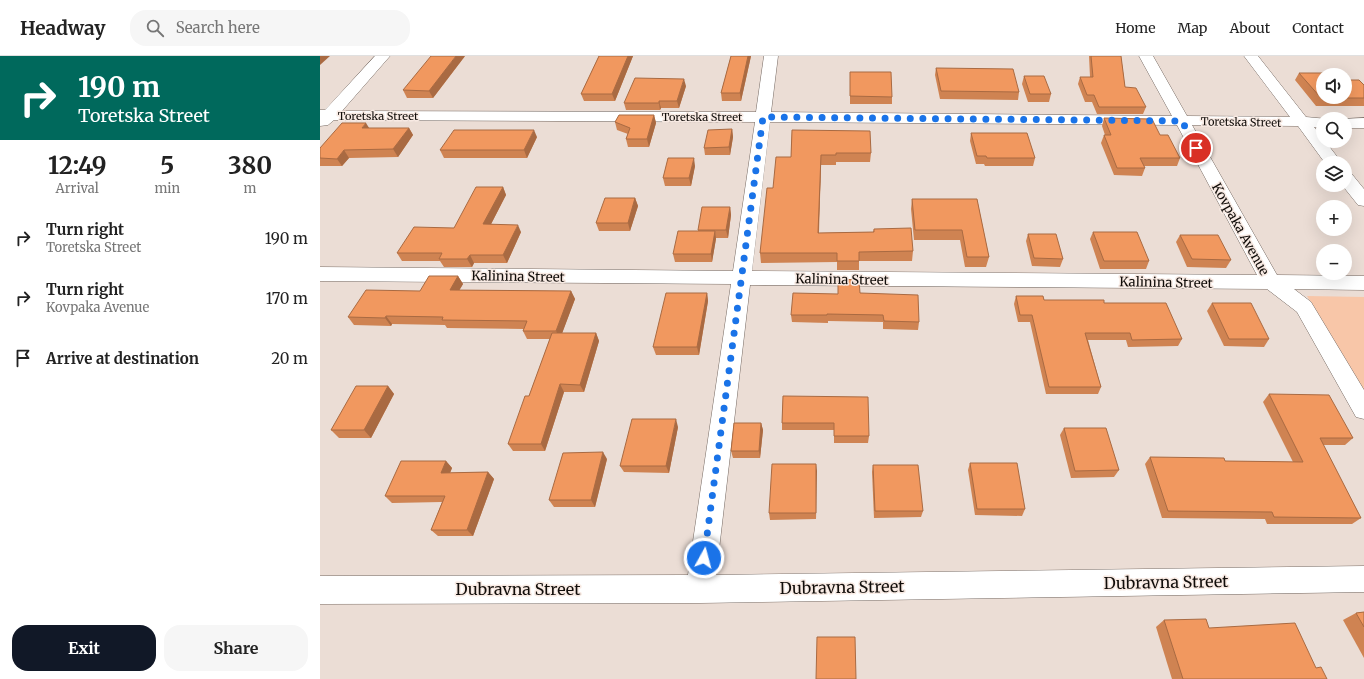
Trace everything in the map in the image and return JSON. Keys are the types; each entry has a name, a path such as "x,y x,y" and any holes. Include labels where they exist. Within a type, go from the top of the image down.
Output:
{"street":[{"path":"323,119 383,56"},
{"path":"700,589 771,56"},
{"name":"Kovpaka Avenue","path":"1146,56 1271,282 1304,307 1364,410"},
{"path":"1251,56 1329,156"},
{"name":"Toretska Street","path":"323,119 763,117 1316,122"},
{"path":"1352,122 1364,123"},
{"path":"1352,186 1364,201"},
{"name":"Kalinina Street","path":"320,274 1364,283"},
{"name":"Dubravna Street","path":"320,590 700,589 1364,579"}],"shaded area":[{"path":"1307,296 1364,297 1364,392"}],"building":[{"path":"431,56 456,56 429,91 403,90"},
{"path":"599,56 628,56 612,94 581,94"},
{"path":"731,56 748,56 740,93 721,93"},
{"path":"1091,56 1121,56 1125,87 1136,88 1146,107 1099,107 1094,95 1087,95 1080,77 1093,77"},
{"path":"936,68 1013,69 1019,92 941,91"},
{"path":"850,72 891,72 892,97 850,96"},
{"path":"1299,73 1316,73 1316,92"},
{"path":"1024,76 1044,76 1051,94 1030,94"},
{"path":"635,78 684,79 677,101 659,101 659,103 624,103"},
{"path":"1352,80 1359,80 1364,85 1364,98 1352,98"},
{"path":"619,115 654,115 647,139 626,139 630,128 615,122"},
{"path":"1104,118 1152,119 1160,135 1168,135 1180,158 1140,158 1145,168 1117,168 1104,135 1111,135"},
{"path":"342,123 366,123 362,128 409,128 393,149 344,150 337,159 320,158 320,148"},
{"path":"732,129 729,147 704,148 708,130"},
{"path":"454,130 534,130 524,150 440,150"},
{"path":"792,130 870,131 871,153 836,153 836,155 821,155 818,233 874,232 874,229 911,228 913,251 859,252 859,261 837,261 837,253 760,253 767,188 773,188 776,157 791,157"},
{"path":"971,133 1027,133 1035,158 987,158 986,156 977,156"},
{"path":"668,158 694,158 689,178 663,178"},
{"path":"476,187 503,187 483,224 518,225 503,255 470,255 467,259 439,259 442,253 397,253 414,227 454,228"},
{"path":"605,198 635,198 628,223 596,223"},
{"path":"912,199 977,199 989,257 967,257 962,230 915,230"},
{"path":"702,207 730,207 726,230 698,230"},
{"path":"678,231 715,231 711,254 673,254"},
{"path":"1093,232 1137,232 1149,261 1104,261"},
{"path":"1028,234 1056,234 1063,259 1034,258"},
{"path":"1180,235 1218,235 1231,260 1192,259"},
{"path":"429,276 458,276 450,290 571,291 556,331 523,331 527,321 442,320 443,317 348,317 366,290 420,291"},
{"path":"838,279 859,280 860,293 918,295 919,322 884,321 883,315 791,315 793,293 838,294"},
{"path":"666,293 707,293 697,347 653,347"},
{"path":"1016,296 1043,296 1044,300 1104,300 1104,303 1166,303 1182,339 1132,340 1130,333 1085,333 1101,387 1049,387 1032,315 1020,315"},
{"path":"1212,303 1251,303 1269,339 1229,339"},
{"path":"552,333 596,333 580,385 560,384 541,444 508,444 525,396 529,396"},
{"path":"356,386 388,386 364,430 331,430"},
{"path":"1269,394 1329,395 1353,438 1320,438 1361,518 1274,517 1272,512 1168,511 1150,457 1224,458 1225,461 1303,462"},
{"path":"783,396 868,397 869,436 834,436 834,423 782,423"},
{"path":"632,419 676,419 666,466 620,466"},
{"path":"734,423 761,423 759,451 731,451"},
{"path":"1064,428 1106,428 1119,470 1075,471"},
{"path":"603,452 591,500 549,500 563,453"},
{"path":"401,461 446,461 441,473 488,472 467,530 431,530 445,496 385,496"},
{"path":"970,463 1017,463 1025,509 977,509"},
{"path":"772,464 816,464 816,513 769,513"},
{"path":"873,465 918,465 923,511 875,511"},
{"path":"1364,612 1364,627 1356,613"},
{"path":"1206,619 1209,628 1295,623 1316,668 1321,667 1327,679 1183,679 1164,620"},
{"path":"817,637 855,637 856,679 816,679"}],"route":[{"path":"704,558 763,117 1182,121 1196,148"}]}
